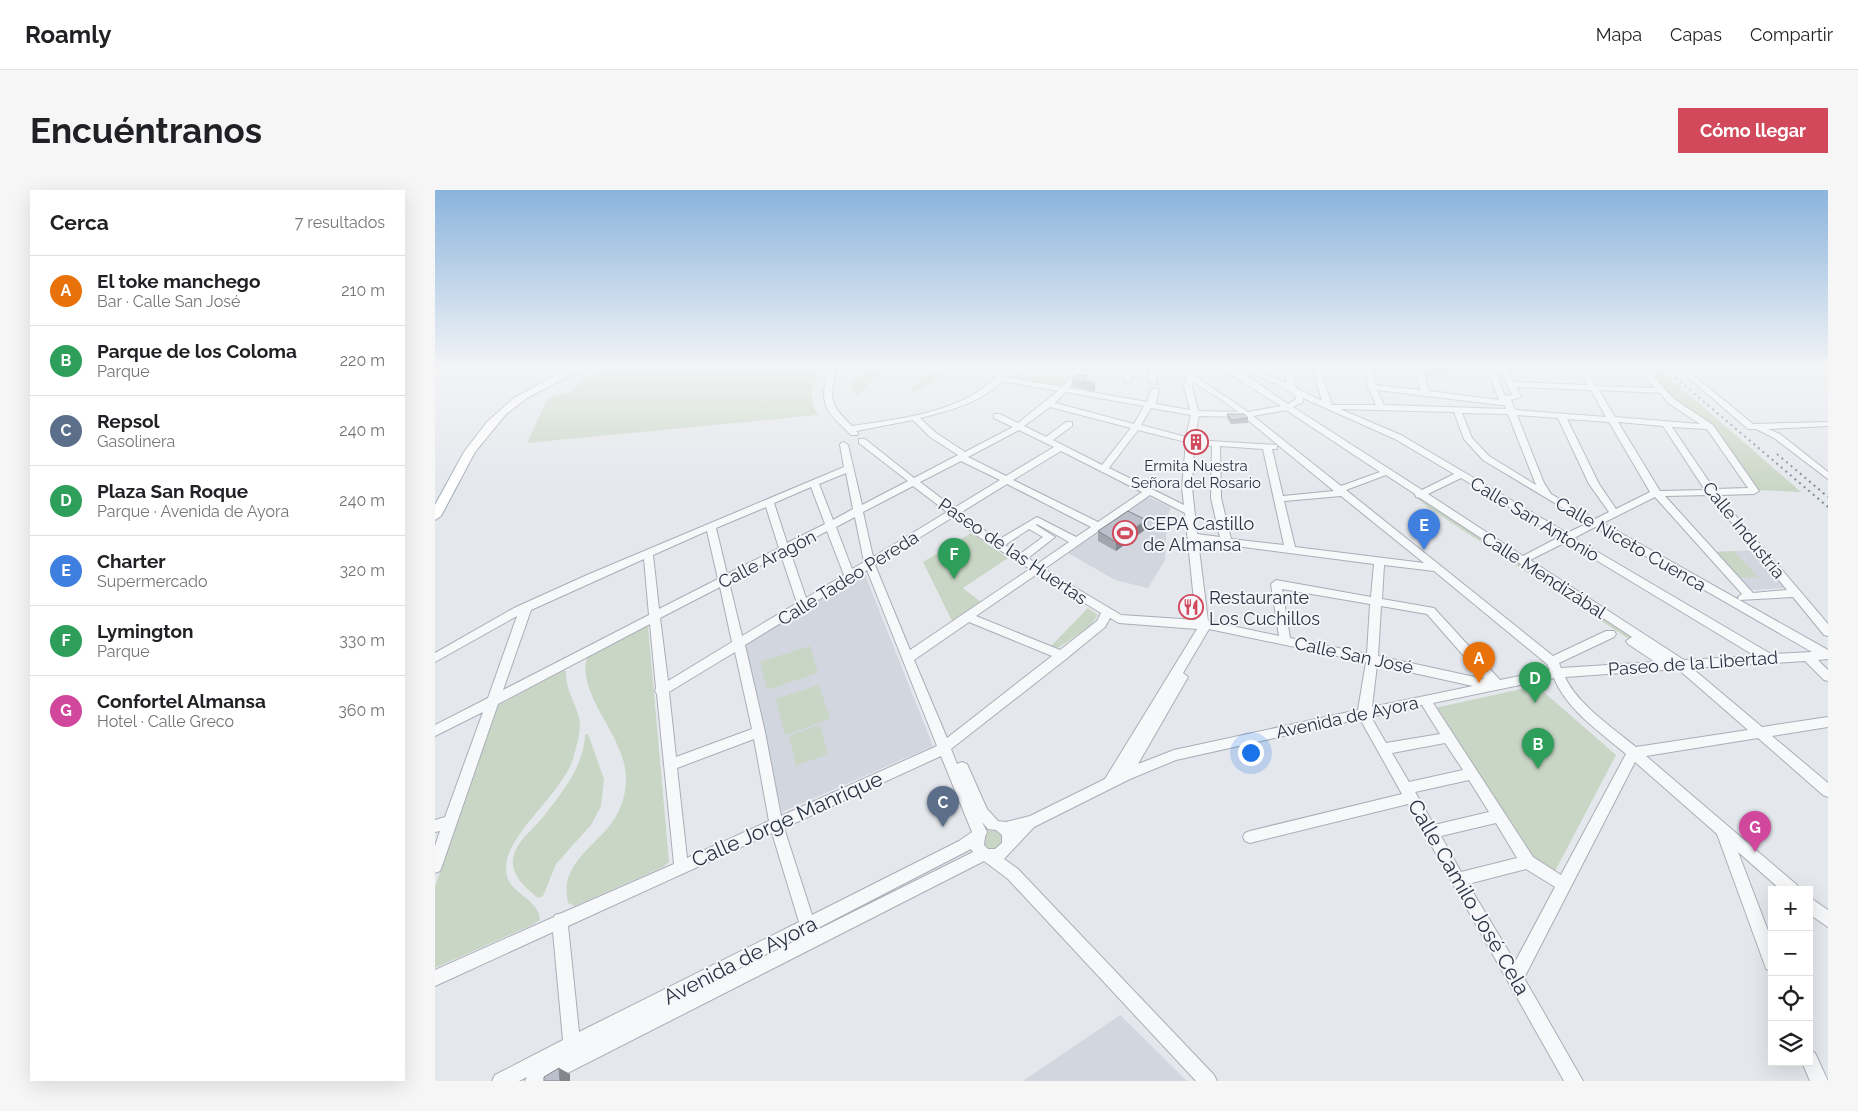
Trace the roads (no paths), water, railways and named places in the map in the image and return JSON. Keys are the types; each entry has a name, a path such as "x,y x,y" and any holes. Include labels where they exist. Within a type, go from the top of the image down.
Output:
{"main road":[{"path":"435,516 483,430 508,408"}],"street":[{"path":"826,408 844,430 849,468 862,510"},
{"name":"Paseo de las Huertas","path":"830,408 859,439 954,514 998,545 1107,613 1125,621 1206,625"},
{"path":"850,429 914,417 945,408"},
{"name":"Calle Aragón","path":"435,731 831,527 1017,427 1045,408"},
{"path":"1064,408 1194,441 1267,447 1283,446"},
{"path":"1103,470 1148,408"},
{"path":"1165,408 1219,416 1284,408"},
{"path":"1125,775 1209,632 1206,625 1187,488 1194,441 1194,408"},
{"path":"1235,408 1554,667 1564,688 1577,703 1787,886"},
{"name":"Calle Mendizábal","path":"1289,408 1522,560 1675,664 1828,791"},
{"name":"Calle San Antonio","path":"1332,408 1391,433 1767,657"},
{"path":"1370,408 1512,412 1710,426"},
{"path":"1510,408 1539,482 1549,497"},
{"path":"1605,408 1657,494 1750,596"},
{"path":"1522,560 1650,494 1754,491 1710,426 1681,408"},
{"path":"1728,408 1746,423 1777,436 1828,476"},
{"name":"Calle Niceto Cuenca","path":"1457,410 1469,440 1486,458 1549,497 1828,655"},
{"path":"997,416 1046,442 1191,512"},
{"path":"1561,416 1594,484 1615,513"},
{"path":"914,417 933,435 963,456 1098,526"},
{"name":"Calle Industria","path":"1665,423 1711,492 1828,632"},
{"path":"1046,442 1069,424"},
{"path":"1757,427 1828,424"},
{"path":"846,443 859,439"},
{"path":"846,443 873,563 948,746 978,834 976,845 985,855 1004,866 1013,874 1208,1081"},
{"path":"1216,444 1216,498 1226,540"},
{"path":"1267,447 1290,549"},
{"name":"Calle Tadeo Pereda","path":"661,691 954,514 1059,448"},
{"path":"436,659 526,607 648,552 849,468"},
{"path":"1280,499 1339,492 1387,472"},
{"path":"1419,494 1462,474"},
{"path":"814,483 850,577"},
{"name":"Calle Mendizábal","path":"1408,486 1412,493 1436,513 1675,664"},
{"path":"911,656 1148,492"},
{"path":"769,502 803,606"},
{"path":"998,545 1029,525 1077,542"},
{"path":"711,526 759,732 776,824 810,932"},
{"path":"1020,559 1050,538 1050,532"},
{"path":"1194,537 1435,569"},
{"path":"648,552 661,691 681,866"},
{"path":"1363,714 1366,706 1372,658 1379,561"},
{"path":"1285,640 1275,585 1430,611 1498,686"},
{"path":"1726,598 1795,593"},
{"path":"435,866 526,607"},
{"name":"Calle Jorge Manrique","path":"435,978 948,746 1101,624 1107,613"},
{"path":"968,617 1062,656"},
{"path":"1101,624 1125,621"},
{"path":"1110,782 1206,625"},
{"name":"Calle San José","path":"1206,625 1372,658 1498,686"},
{"path":"1554,667 1610,634"},
{"name":"Paseo de la Libertad","path":"1554,667 1675,664 1767,657 1828,655"},
{"path":"1807,656 1828,677"},
{"name":"Avenida de Ayora","path":"1007,847 1016,835 1032,822 1110,782 1159,760 1425,700 1498,686 1554,667"},
{"path":"1425,700 1528,862 1563,885"},
{"name":"Calle Camilo José Cela","path":"1363,714 1574,1081"},
{"path":"1633,753 1828,722"},
{"path":"670,765 759,732"},
{"path":"1384,749 1449,737"},
{"path":"1142,745 1146,754 1159,760"},
{"path":"948,746 981,813 1010,835 1007,847 1007,864 1013,874"},
{"path":"1515,978 1633,753"},
{"path":"1250,836 1472,774"},
{"path":"1432,832 1500,816"},
{"path":"435,826 450,822"},
{"name":"Avenida de Ayora","path":"999,826 1032,822"},
{"path":"978,834 999,826"},
{"path":"1722,829 1768,952"},
{"name":"Avenida de Ayora","path":"501,1081 557,1061 810,932 964,846 978,834"},
{"path":"985,855 997,855 1007,847"},
{"name":"Avenida de Ayora","path":"810,932 985,855"},
{"path":"1459,879 1528,862"},
{"path":"1813,907 1828,920"},
{"path":"560,920 572,1046"},
{"name":"Avenida de Ayora","path":"534,1081 572,1046 593,1043"},
{"path":"1812,1066 1819,1081"}],"railway":[{"path":"1711,408 1828,507"},
{"path":"1777,454 1828,497"}],"place":[{"name":"Ermita Nuestra Señora del Rosario","path":"1196,442"},
{"name":"CEPA Castillo de Almansa","path":"1125,533"},
{"name":"Charter","path":"1424,550"},
{"name":"Lymington","path":"954,579"},
{"name":"Restaurante Los Cuchillos","path":"1191,607"},
{"name":"El toke manchego","path":"1479,683"},
{"name":"Plaza San Roque","path":"1535,703"},
{"name":"Parque de los Coloma","path":"1538,769"},
{"name":"Repsol","path":"943,827"},
{"name":"Confortel Almansa","path":"1755,852"}]}
